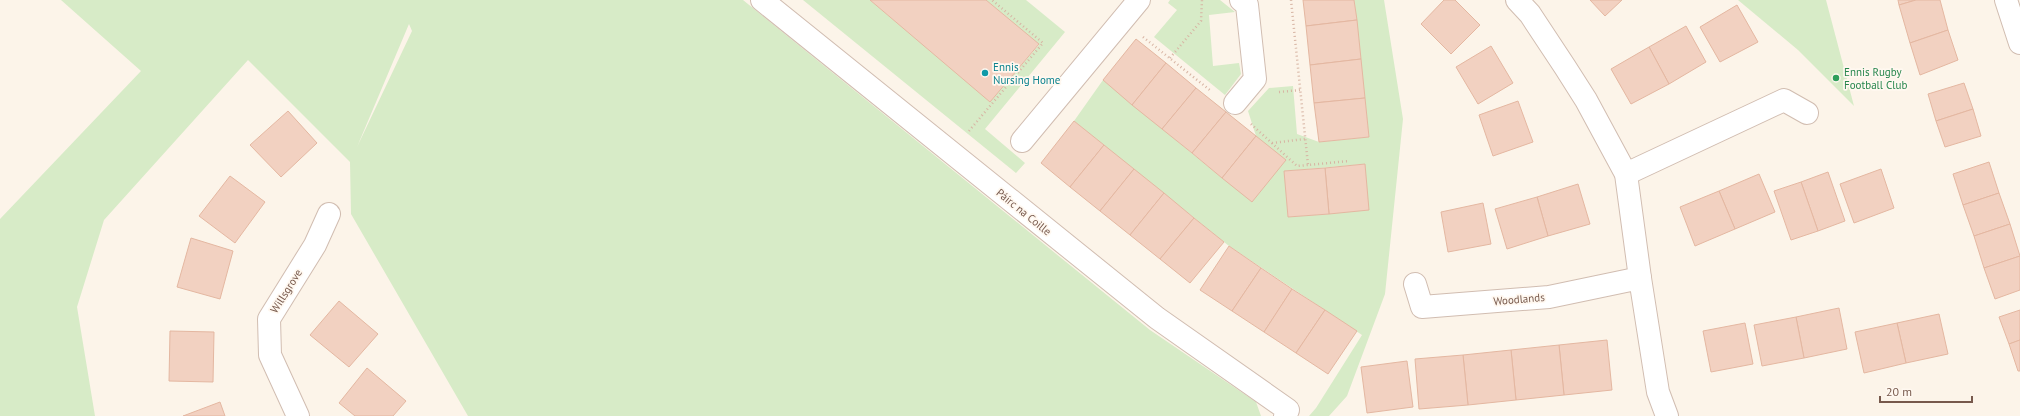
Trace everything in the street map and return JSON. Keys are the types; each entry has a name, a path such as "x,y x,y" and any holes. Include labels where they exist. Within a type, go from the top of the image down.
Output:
{"street":[{"name":"Páirc na Coille","path":"762,0 1157,318 1288,410 1285,416"},
{"path":"1022,140 1139,0"},
{"path":"1241,0 1247,4 1255,79 1241,111"},
{"path":"1517,0 1530,14 1574,80 1626,174 1640,278 1658,392 1667,416"},
{"path":"2006,0 2020,44"},
{"path":"1626,174 1784,100 1807,113"},
{"name":"Willsgrove","path":"298,416 270,355 269,318 315,245 330,214"},
{"name":"Woodlands","path":"1415,284 1422,307 1549,297 1640,278"}],"path":[{"path":"951,153 1043,43 992,0"},
{"path":"1170,58 1201,21 1202,0"},
{"path":"1291,0 1308,165"},
{"path":"1122,20 1213,92"},
{"path":"1277,92 1300,90"},
{"path":"1241,111 1297,166 1349,161"},
{"path":"1272,143 1305,139"}],"green space":[{"path":"61,0 743,0 1150,330 1256,402 1261,416 468,416 351,214 350,162 248,60 104,220 77,307 95,416 0,416 0,219 141,71","holes":["409,24 412,31 357,147"]},
{"path":"803,0 870,0 990,101 1039,45 986,0 1026,0 1065,32 985,129 1025,163 1016,173"},
{"path":"1170,0 1220,0 1235,12 1209,15 1213,66 1239,63 1241,74 1225,95 1154,37 1177,10 1168,3"},
{"path":"1354,0 1384,0 1403,119 1385,294 1347,396 1329,416 1309,416 1316,408 1362,335 1229,246 1074,121 1103,80 1222,178 1256,136 1248,111 1269,88 1293,86 1297,134 1319,142 1369,137","holes":["1365,164 1329,214 1288,217 1285,171"]},
{"name":"Ennis Rugby Football Club","path":"1738,0 1826,0 1854,106 1798,50"}],"building":[{"name":"Ennis Nursing Home","path":"870,0 986,0 1039,44 990,102"},
{"path":"1303,0 1354,0 1357,20 1306,26"},
{"path":"1444,0 1455,0 1480,25 1451,54 1421,24"},
{"path":"1590,0 1622,0 1605,16"},
{"path":"1898,0 1916,0 1899,5"},
{"path":"1916,0 1940,0 1948,30 1910,43 1899,5"},
{"path":"1737,5 1758,42 1720,62 1700,27"},
{"path":"1357,20 1361,59 1310,65 1306,26"},
{"path":"1686,26 1706,62 1669,84 1649,47"},
{"path":"1948,30 1958,60 1920,75 1910,43"},
{"path":"1136,39 1166,63 1132,105 1103,80"},
{"path":"1491,46 1513,83 1478,104 1456,67"},
{"path":"1649,47 1669,84 1631,104 1611,69"},
{"path":"1361,59 1365,98 1314,103 1310,65"},
{"path":"1166,63 1196,88 1162,129 1132,105"},
{"path":"1964,83 1973,109 1936,121 1928,94"},
{"path":"1196,88 1226,112 1192,153 1162,129"},
{"path":"1365,98 1369,137 1319,142 1314,103"},
{"path":"1518,101 1533,142 1493,156 1479,115"},
{"path":"1973,109 1981,136 1945,147 1936,121"},
{"path":"288,111 317,143 281,177 250,145"},
{"path":"1226,112 1256,136 1222,178 1192,153"},
{"path":"1074,121 1104,145 1070,187 1041,163"},
{"path":"1256,136 1286,160 1252,202 1222,178"},
{"path":"1104,145 1134,169 1100,211 1070,187"},
{"path":"1989,162 1999,193 1963,205 1953,174"},
{"path":"1365,164 1369,210 1329,214 1325,168"},
{"path":"1325,168 1329,214 1288,217 1284,171"},
{"path":"1134,169 1164,193 1130,235 1100,211"},
{"path":"1881,169 1894,208 1854,223 1840,184"},
{"path":"1828,172 1845,221 1818,231 1801,182"},
{"path":"1759,174 1775,212 1735,229 1719,191"},
{"path":"230,176 265,202 235,243 199,216"},
{"path":"1801,182 1818,231 1791,240 1774,191"},
{"path":"1578,184 1590,224 1548,236 1537,197"},
{"path":"1719,191 1735,229 1695,246 1680,207"},
{"path":"1164,193 1194,218 1160,259 1130,235"},
{"path":"1999,193 2010,224 1974,236 1963,205"},
{"path":"1537,197 1548,236 1507,249 1495,209"},
{"path":"1483,203 1491,244 1448,252 1441,212"},
{"path":"1194,218 1224,242 1190,283 1160,259"},
{"path":"2010,224 2020,256 1984,268 1974,236"},
{"path":"191,238 233,251 220,299 177,287"},
{"path":"1229,246 1261,268 1232,311 1200,290"},
{"path":"2020,256 2020,290 1995,299 1984,268"},
{"path":"1261,268 1292,289 1264,332 1232,311"},
{"path":"1292,289 1325,310 1296,353 1264,332"},
{"path":"339,301 378,334 349,367 310,335"},
{"path":"1839,308 1847,349 1804,358 1796,317"},
{"path":"1325,310 1357,331 1328,374 1296,353"},
{"path":"2020,310 2020,340 2009,344 1999,317"},
{"path":"1939,314 1948,354 1906,363 1897,323"},
{"path":"1796,317 1804,358 1762,366 1754,325"},
{"path":"1745,323 1753,364 1711,372 1703,331"},
{"path":"1897,323 1906,363 1864,373 1855,332"},
{"path":"170,331 214,332 213,382 169,381"},
{"path":"1607,340 1612,390 1564,395 1559,345"},
{"path":"2020,340 2020,371 2018,371 2009,344"},
{"path":"1559,345 1564,395 1516,400 1511,350"},
{"path":"1511,350 1516,400 1468,405 1463,355"},
{"path":"1463,355 1468,405 1419,409 1415,359"},
{"path":"1407,361 1413,407 1367,413 1361,367"},
{"path":"367,368 406,401 393,416 355,416 339,403"},
{"path":"220,402 225,416 183,416"}],"place":[{"name":"Ennis Nursing Home","path":"985,73"},
{"name":"Ennis Rugby Football Club","path":"1836,78"}]}
